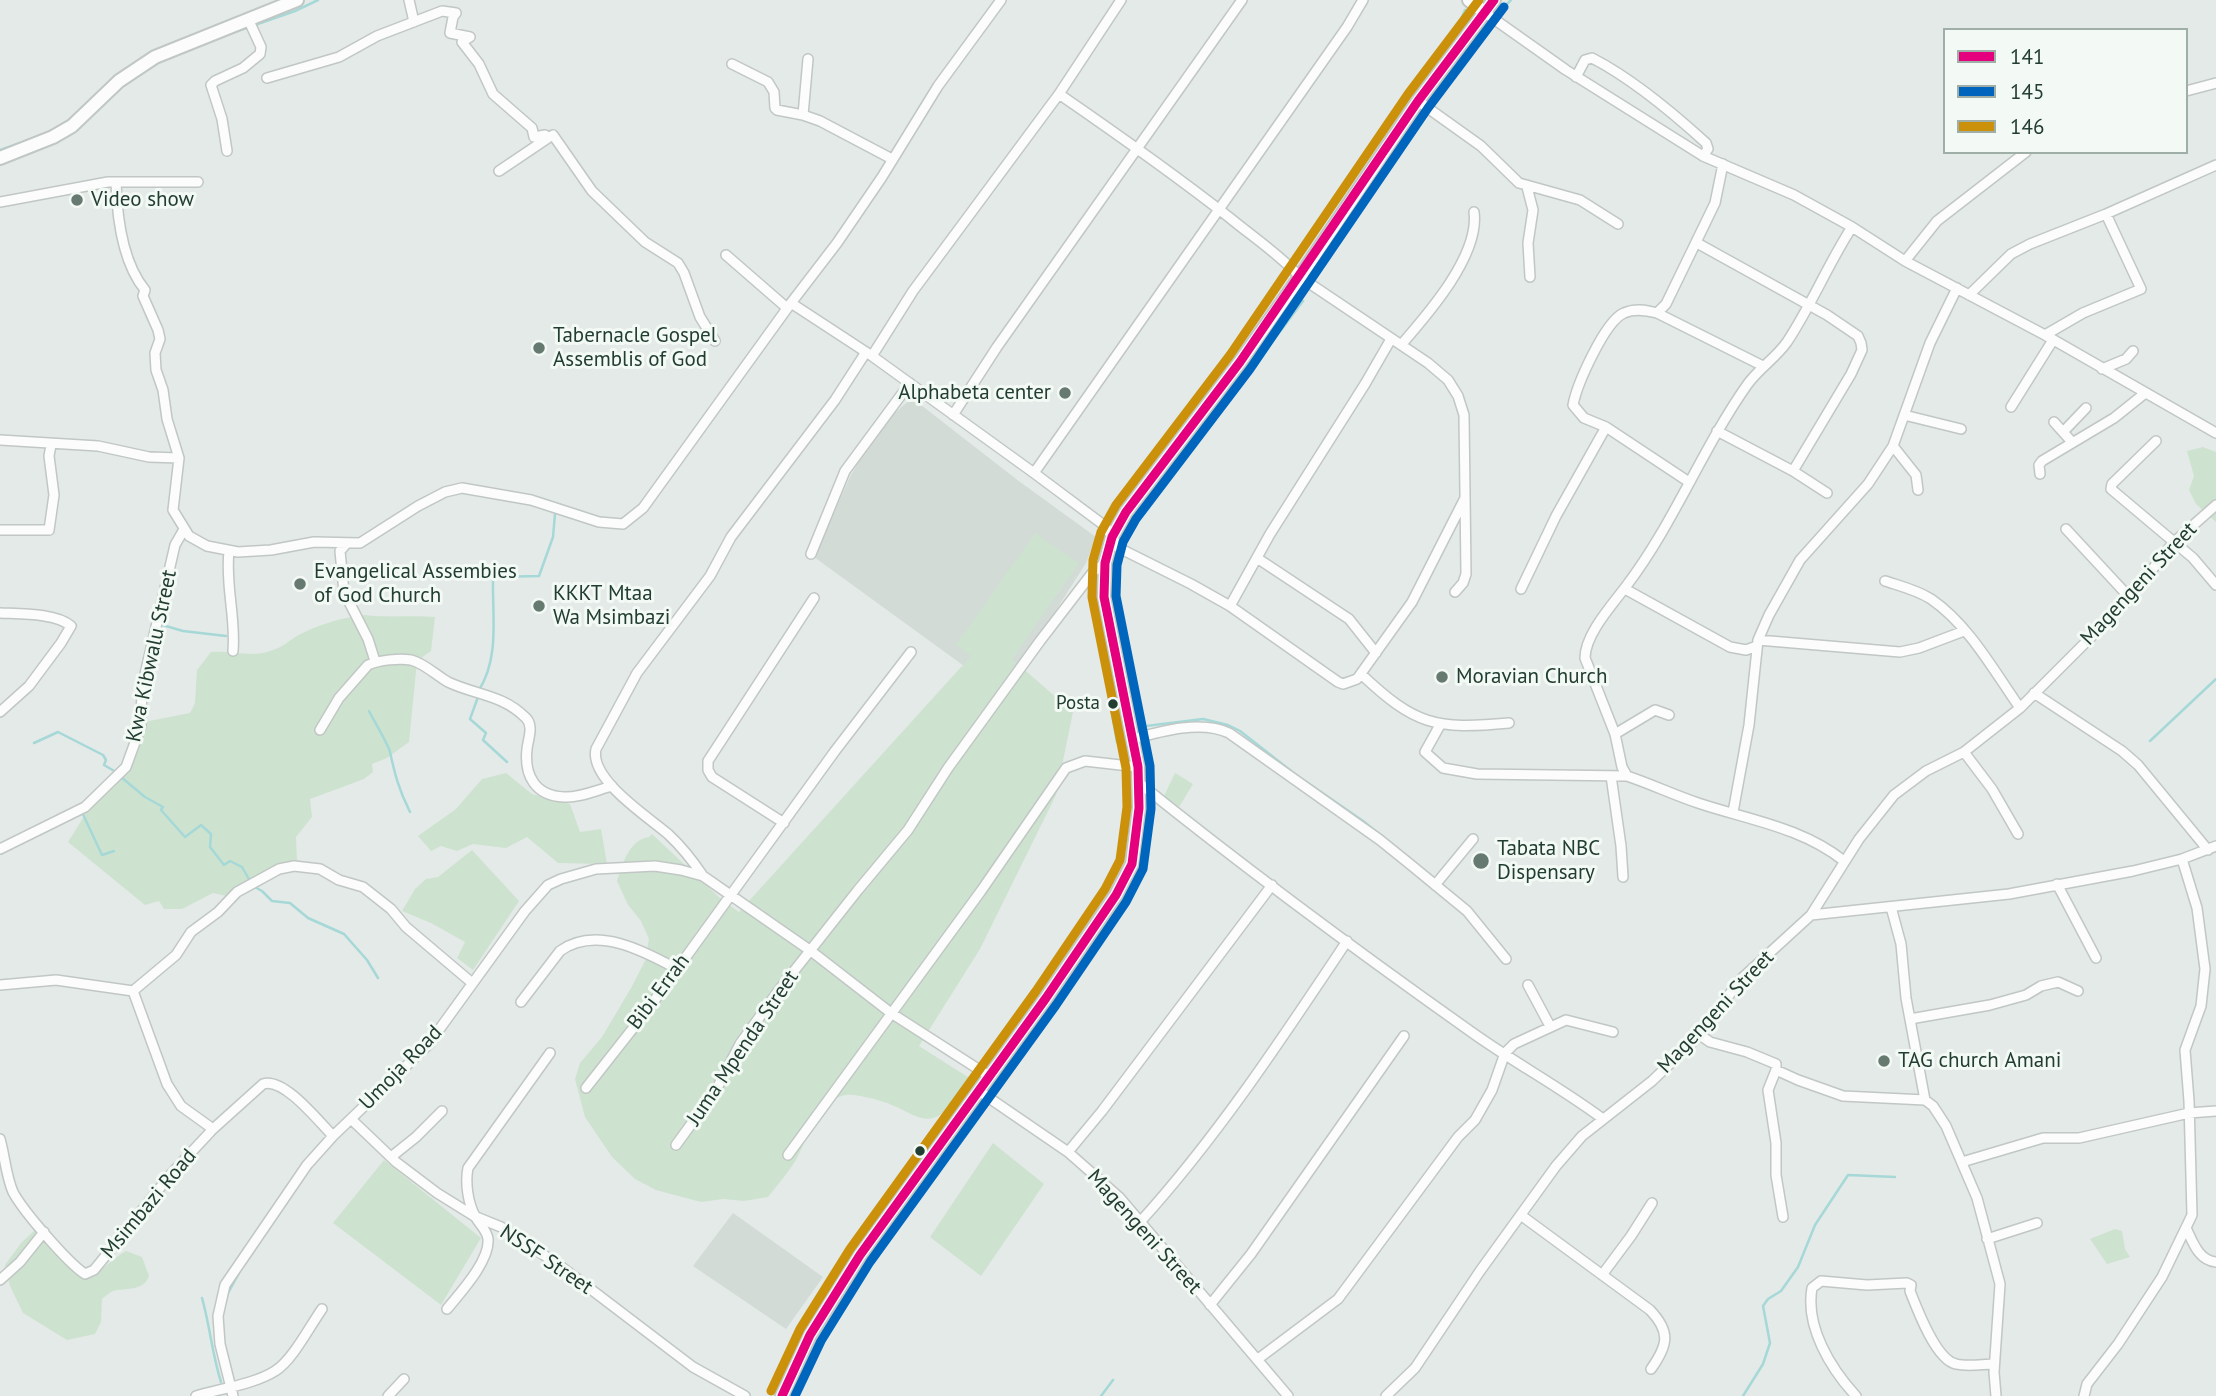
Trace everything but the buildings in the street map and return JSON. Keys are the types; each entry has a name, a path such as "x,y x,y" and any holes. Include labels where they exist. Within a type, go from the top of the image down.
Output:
{"main road":[{"path":"0,158 53,137 72,126 120,81 155,57 297,0"},
{"path":"1469,0 1483,12"},
{"path":"782,1396 810,1335 860,1255 1046,998 1132,864 1139,808 1138,767 1104,597 1105,563 1112,537 1126,512 1240,362 1300,277 1418,101 1494,0"}],"street":[{"path":"409,0 414,22"},
{"path":"116,182 116,204 126,252 137,280 145,290 144,296 160,339 155,352 156,370 179,458 173,510 188,537 207,546 229,551 271,550 314,542 365,541 418,506 445,492 462,488 531,500 599,522 624,524 643,508 789,305 837,243 937,86 1001,0"},
{"path":"989,1076 891,1013 811,951 703,876 683,849 612,786 600,771 594,756 601,737 631,684 662,637 710,576 731,537 1059,94 1122,0"},
{"path":"953,415 997,346 1242,0"},
{"path":"1034,473 1347,27 1363,0"},
{"path":"267,78 339,57 377,36 442,11 456,13 450,33 470,37 462,42 479,64 493,94 532,128 534,137 545,135 548,138"},
{"path":"1483,12 1577,77 1703,156 1794,195 1852,227 1905,261 2049,338 2216,433"},
{"path":"227,151 222,119 211,85 243,68 260,54 261,47 249,21"},
{"path":"1577,77 1585,60 1592,58 1604,64 1654,100 1702,140 1708,146 1703,156"},
{"path":"803,115 808,60"},
{"path":"732,64 768,82 772,87 777,110 803,115 830,126 892,159"},
{"path":"2188,90 2216,83"},
{"path":"1059,94 1139,149 1289,265 1300,277 1429,363 1448,380 1458,396 1464,415 1466,574 1463,583 1455,592"},
{"path":"1418,101 1481,146 1519,183 1580,200 1618,224"},
{"path":"499,171 553,135 592,191 645,242 678,263 700,317 715,341"},
{"path":"1905,261 1937,221 2023,154"},
{"path":"1657,313 1672,294 1715,203 1723,164"},
{"path":"1969,295 2011,254 2053,233 2106,214 2216,165"},
{"path":"0,202 67,188 116,182 198,182"},
{"path":"1528,187 1533,210 1528,243 1530,277"},
{"path":"1401,345 1448,288 1474,234 1474,212"},
{"path":"2011,407 2049,338 2083,313 2141,289 2106,214"},
{"path":"1627,776 1622,767 1615,734 1585,658 1585,650 1612,603 1625,589 1670,518 1717,431 1745,387 1786,344 1852,227"},
{"path":"1697,243 1808,303 1858,336 1863,349 1830,412 1793,471"},
{"path":"726,256 789,305 869,354 1034,473 1105,526 1119,548 1230,606 1338,682 1357,679 1412,602 1465,498"},
{"path":"1733,812 1749,724 1758,643 1775,601 1800,561 1868,484 1893,446 1930,343 1957,288"},
{"path":"1689,482 1606,427 1584,418 1573,405 1608,325 1624,313 1635,310 1657,313 1763,366"},
{"path":"1230,606 1391,339"},
{"path":"2102,369 2126,359 2133,351"},
{"path":"811,554 845,471 910,383"},
{"path":"2040,474 2039,465 2042,461 2114,418 2144,394"},
{"path":"2063,432 2086,408"},
{"path":"1904,415 1961,429"},
{"path":"2054,422 2072,442"},
{"path":"1521,589 1556,516 1606,427"},
{"path":"1717,431 1827,492"},
{"path":"0,440 98,446 149,457 179,458"},
{"path":"2156,441 2111,489 2193,558 2216,585"},
{"path":"0,530 49,530 54,495 49,456 51,445"},
{"path":"1893,446 1916,475 1918,490"},
{"name":"Magengeni Street","path":"1386,1396 1415,1368 1480,1271 1556,1166 1582,1136 1653,1082 1700,1035 1740,980 1811,915 1832,885 1844,861 1894,795 1919,776 1964,752 2020,708 2130,598 2173,543 2216,505"},
{"path":"2066,529 2130,598"},
{"name":"Kwa Kibwalu Street","path":"0,849 85,807 126,767 141,726 142,687 175,545 183,531"},
{"path":"347,543 340,551 344,592 368,639 375,662"},
{"path":"229,551 227,566 234,632 233,651"},
{"path":"1257,558 1349,619 1376,653"},
{"name":"Juma Mpenda Street","path":"676,1145 716,1090 740,1044 858,890 908,830 948,768 1040,640 1093,572 1105,563"},
{"path":"1885,581 1928,597 1946,611 1964,631 2020,708"},
{"path":"1625,589 1730,647 1746,650 1758,643 1900,652 1919,648 1964,631"},
{"path":"784,824 712,776 708,770 708,761 814,598"},
{"path":"0,613 36,615 64,621 71,626 29,686 0,712"},
{"name":"Bibi Errah","path":"586,1088 911,652"},
{"path":"320,730 352,681 368,665 375,662 412,660 452,684 498,698 529,722 528,772 537,787 564,797 612,786"},
{"path":"1361,674 1388,700 1421,719 1457,727 1508,723"},
{"path":"1811,915 2009,894 2133,871 2182,859 2212,848 2138,765 2106,739 2055,709 2034,693"},
{"path":"1615,734 1655,710 1669,715"},
{"path":"1440,725 1425,752 1443,768 1477,774 1627,776 1810,839 1844,861"},
{"path":"1133,739 1205,726 1230,733 1380,840 1467,911 1506,959"},
{"path":"1964,752 1992,789 2018,834"},
{"path":"788,1155 981,891 1066,768 1085,761 1138,767"},
{"path":"1611,776 1623,877"},
{"path":"1138,782 1473,1033 1603,1119"},
{"path":"1435,885 1473,839"},
{"path":"2084,1396 2087,1384 2118,1344 2162,1277 2190,1222 2192,1205 2185,1050 2201,1006 2205,969 2197,908 2182,859"},
{"path":"0,985 56,980 132,991 176,955 191,932 218,912 237,892 279,869 294,866 320,869 339,880 363,887 471,982"},
{"name":"Umoja Road","path":"231,1391 220,1344 218,1316 225,1286 307,1165 333,1136 381,1093 428,1045 471,982 542,891 561,878 596,869 668,868 703,876"},
{"path":"2057,884 2096,958"},
{"path":"1068,1152 1102,1111 1272,885"},
{"path":"1891,907 1901,944 1924,1100"},
{"path":"1140,1222 1170,1188 1224,1117 1347,941"},
{"path":"521,1002 560,951 568,945 624,943 677,969"},
{"path":"1910,1019 1990,1005 2058,982 2078,991"},
{"path":"1528,985 1550,1026"},
{"path":"132,991 167,1084 181,1106 213,1129"},
{"path":"1258,1359 1338,1299 1452,1146 1475,1120 1492,1090 1505,1053 1523,1037 1566,1020 1613,1032"},
{"path":"1700,1035 1710,1042 1776,1064 1768,1090 1783,1217"},
{"path":"1210,1306 1251,1254 1404,1036"},
{"path":"447,1309 474,1274 487,1251 486,1232 474,1216 466,1177 468,1168 550,1053"},
{"path":"1776,1070 1843,1096 1924,1100 1933,1106 1946,1126 1977,1198 2000,1284 1994,1364 1996,1396"},
{"name":"Msimbazi Road","path":"0,1139 15,1195 44,1232 83,1273 90,1273 171,1174 213,1129 263,1084 270,1082 283,1087 333,1136"},
{"name":"Magengeni Street","path":"979,1091 1068,1152 1095,1174 1140,1222 1288,1396"},
{"path":"391,1157 416,1138 442,1111"},
{"path":"1962,1161 2043,1138 2079,1138 2189,1113 2216,1111"},
{"name":"NSSF Street","path":"351,1119 391,1157 437,1193 474,1216 501,1227 559,1265 693,1367 746,1396"},
{"path":"1602,1275 1631,1237 1651,1203"},
{"path":"1522,1216 1660,1320 1665,1339 1651,1369"},
{"path":"1987,1238 2037,1223"},
{"path":"2186,1228 2205,1260 2216,1262"},
{"path":"0,1280 20,1262 44,1232"},
{"path":"1856,1396 1836,1373 1813,1322 1810,1311 1812,1288 1821,1281 1867,1285 1907,1283 1911,1285 1910,1292 1929,1334 1945,1357 1958,1365 1994,1364"},
{"path":"196,1396 231,1391 277,1371 322,1310"},
{"path":"388,1396 404,1379"}],"shaded area":[{"path":"912,398 1096,537 1086,563 1044,629 1010,675 982,679 814,557 865,450 890,417"},
{"path":"733,1213 823,1277 786,1329 693,1266"}],"green space":[{"path":"2203,447 2216,452 2216,522 2196,504 2189,490 2194,476 2187,451"},
{"path":"1035,533 1079,563 1012,659 1073,712 1056,795 980,949 919,1046 971,1079 971,1087 954,1105 930,1119 862,1096 839,1097 819,1116 794,1163 768,1197 744,1201 723,1199 701,1202 656,1190 635,1179 612,1157 585,1117 575,1079 580,1063 602,1037 645,961 649,939 617,881 628,853 636,843 652,834 720,898 739,912 971,656 956,645"},
{"path":"365,615 435,617 431,651 417,661 409,742 387,758 372,764 373,772 364,779 310,799 312,817 296,837 297,863 226,896 213,893 182,909 164,909 159,901 145,905 68,842 93,802 127,766 139,723 190,713 195,703 197,670 211,652 267,652 317,627"},
{"path":"506,773 532,794 570,804 580,832 601,829 607,864 558,863 527,837 506,848 473,844 457,851 441,846 431,851 418,836 456,809 482,779"},
{"path":"1175,773 1193,784 1179,807 1164,796"},
{"path":"472,850 519,901 473,970 457,958 465,942 402,911 415,889 426,879 438,877"},
{"path":"993,1143 1044,1184 981,1276 930,1237"},
{"path":"384,1160 481,1238 441,1305 333,1223"},
{"path":"36,1229 52,1238 85,1269 93,1273 126,1251 142,1257 149,1276 147,1281 140,1286 110,1293 102,1299 101,1322 95,1334 67,1340 23,1313 10,1286 5,1265 21,1243"},
{"path":"2115,1229 2122,1231 2125,1249 2130,1257 2107,1264 2090,1239"}],"waterway":[{"path":"226,35 295,11 318,0"},
{"path":"1498,13 1511,0"},
{"path":"1413,84 1459,24 1465,10"},
{"path":"1463,52 1486,27"},
{"path":"134,64 146,56"},
{"path":"1394,120 1412,86"},
{"path":"47,133 71,119"},
{"path":"1347,227 1405,131"},
{"path":"0,150 37,137"},
{"path":"1352,178 1381,138"},
{"path":"1331,208 1346,187"},
{"path":"1315,230 1325,215"},
{"path":"1294,257 1308,240"},
{"path":"1318,275 1335,244"},
{"path":"1220,366 1283,273"},
{"path":"1121,543 1303,301"},
{"path":"1197,398 1211,378"},
{"path":"1179,424 1189,410"},
{"path":"1163,443 1171,434"},
{"path":"1149,464 1157,452"},
{"path":"1128,493 1144,473"},
{"path":"1107,522 1124,499"},
{"path":"479,690 486,677 492,650 493,577 539,576 553,537 555,514"},
{"path":"1093,565 1103,530"},
{"path":"1116,555 1116,620 1139,732"},
{"path":"1093,577 1098,634 1117,742"},
{"path":"159,624 183,631 226,636"},
{"path":"2150,741 2216,679"},
{"path":"478,697 470,719 486,733 483,740 507,762"},
{"path":"369,711 389,748 410,812"},
{"path":"1138,727 1203,719 1228,725 1240,731 1392,844"},
{"path":"34,743 58,732 103,755 106,760 104,765 116,772"},
{"path":"1142,744 1143,763"},
{"path":"121,777 145,797 163,807 161,810 185,837 201,825 211,834 210,847 224,865 230,861 242,867 250,881"},
{"path":"1138,860 1146,807 1145,791"},
{"path":"81,810 102,855 114,851"},
{"path":"253,886 272,901 290,903 308,918 344,934 367,960 378,978"},
{"path":"1094,939 1121,898"},
{"path":"987,1095 1030,1031"},
{"path":"877,1258 945,1153 975,1113"},
{"path":"1743,1396 1763,1364 1770,1343 1763,1306 1768,1299 1781,1291 1798,1267 1815,1225 1848,1175 1895,1177"},
{"path":"793,1396 805,1370 869,1270"},
{"path":"227,1295 239,1273"},
{"path":"202,1298 221,1382"},
{"path":"1101,1396 1113,1380"}],"transit line":[{"name":"146","path":"771,1391 800,1329 850,1249 1036,991 1105,889 1120,860 1127,807 1126,768 1092,597 1093,560 1101,532 1116,505 1230,355 1408,94 1479,0"},
{"name":"141","path":"782,1396 810,1335 860,1255 1046,998 1116,895 1132,864 1139,808 1138,767 1104,597 1105,563 1112,537 1126,512 1240,362 1418,101 1494,0"},
{"name":"145","path":"795,1396 821,1341 870,1262 1056,1005 1126,902 1143,869 1151,809 1150,766 1116,596 1117,565 1123,542 1136,519 1250,369 1428,108 1504,7"}],"place":[{"name":"Video show","path":"77,200"},
{"name":"Tabernacle Gospel Assemblis of God","path":"539,348"},
{"name":"Alphabeta center","path":"1065,393"},
{"name":"Evangelical Assembies of God Church","path":"300,584"},
{"name":"KKKT Mtaa Wa Msimbazi","path":"539,606"},
{"name":"Moravian Church","path":"1442,677"},
{"name":"Posta","path":"1113,704"},
{"name":"Tabata NBC Dispensary","path":"1481,861"},
{"name":"TAG church Amani","path":"1884,1061"}]}
